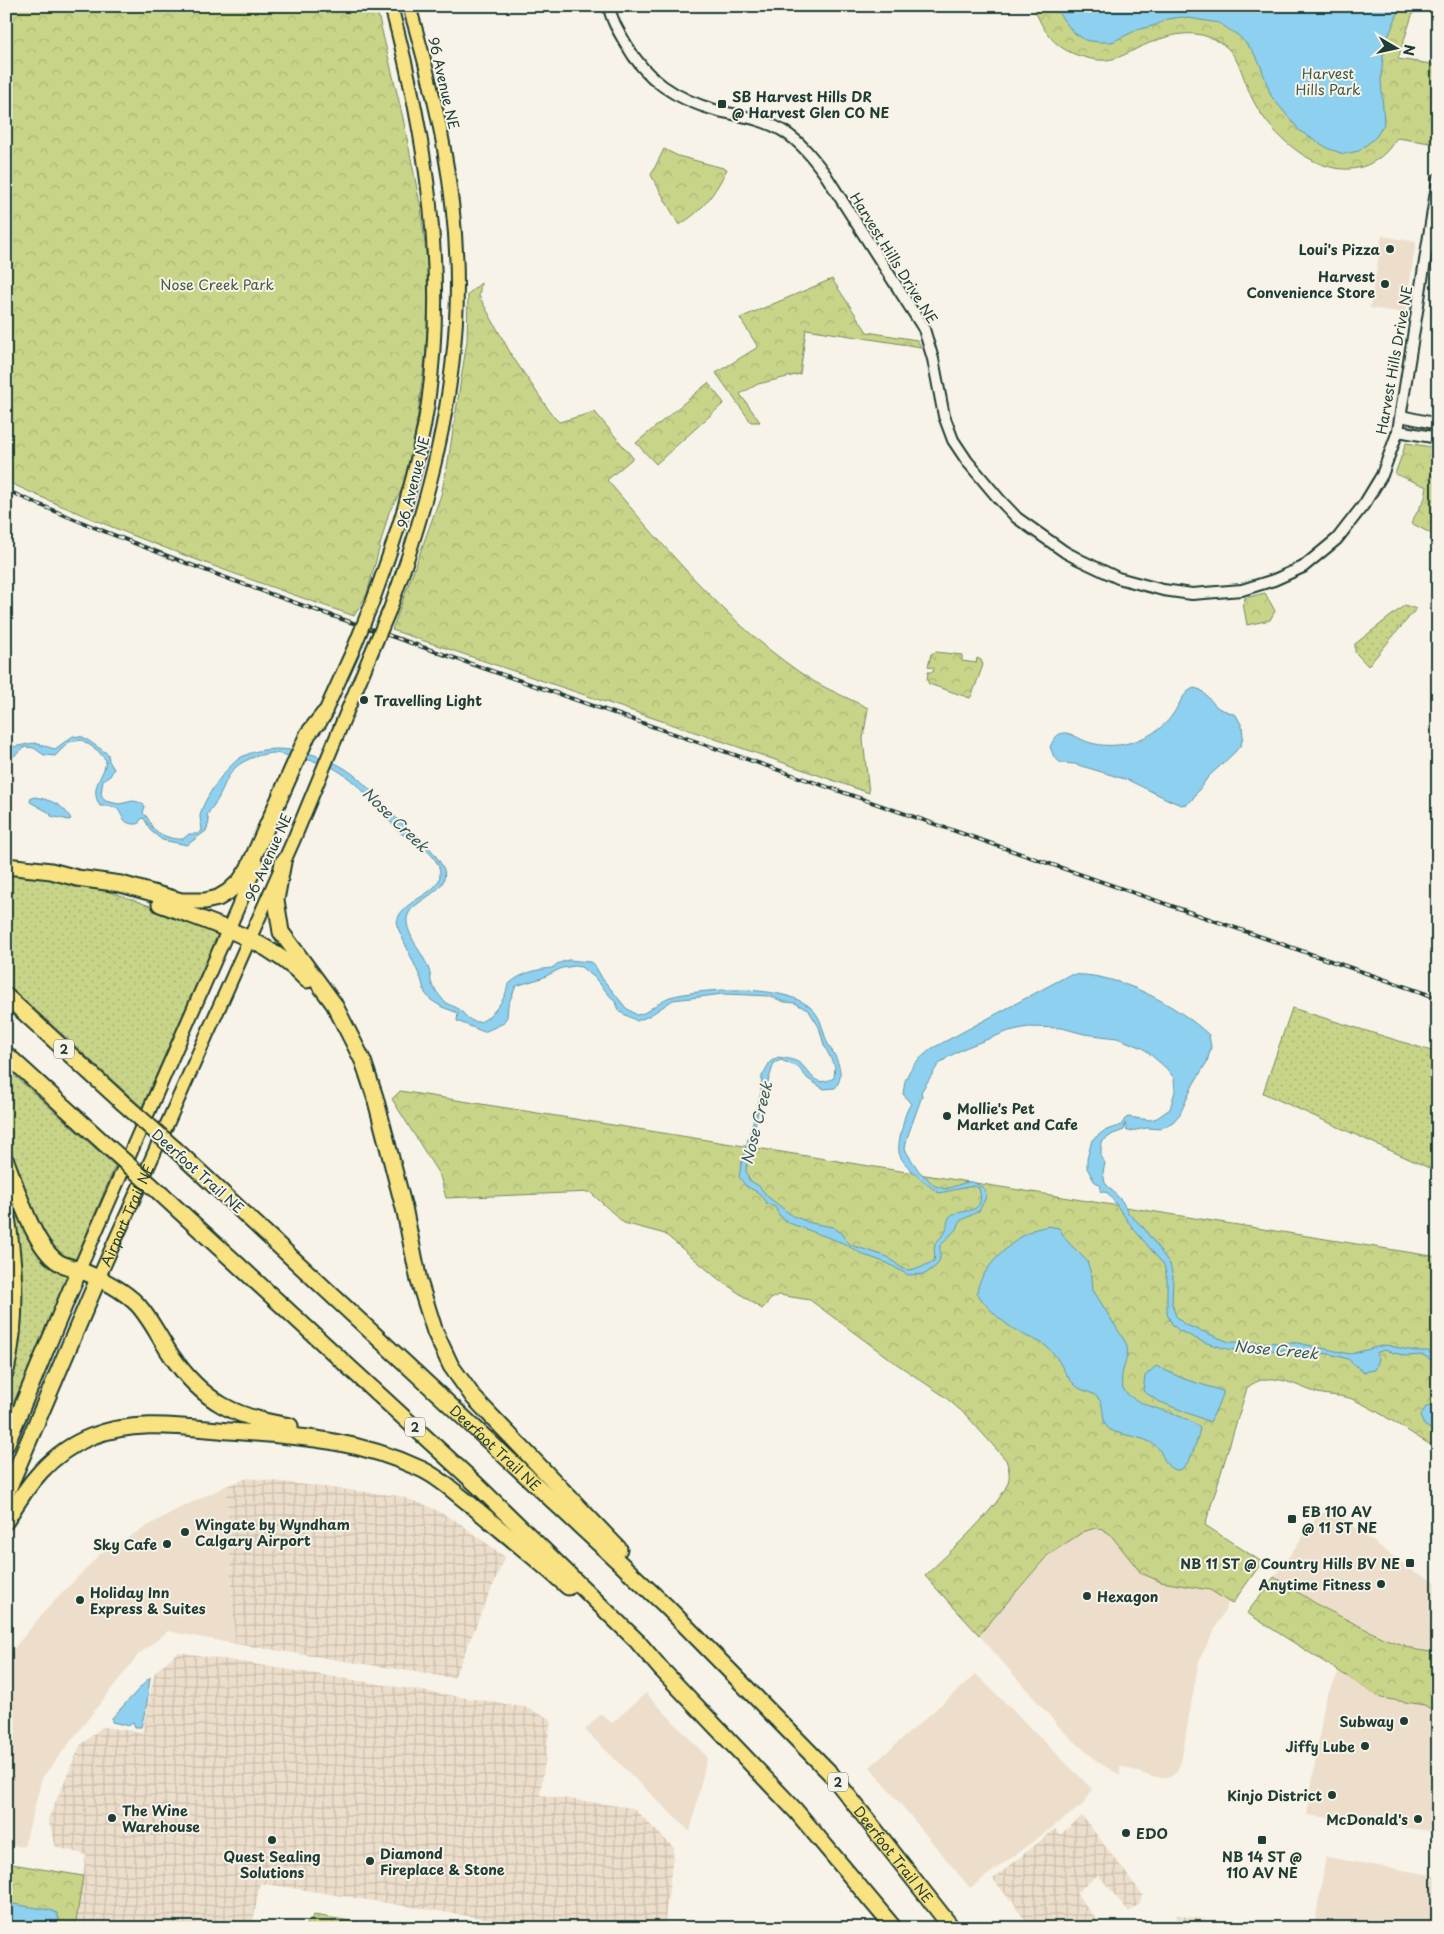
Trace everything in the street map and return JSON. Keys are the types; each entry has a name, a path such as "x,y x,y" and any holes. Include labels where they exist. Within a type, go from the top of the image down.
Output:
{"highway":[{"path":"6,866 51,871 100,882 121,884 181,901 204,901 218,898 240,881 248,870 283,799 308,734 324,714"},
{"path":"283,862 276,900 281,932 334,1004 349,1030 363,1061 375,1097 405,1212 419,1281 435,1332 452,1366 474,1398 655,1586 666,1606"},
{"path":"100,882 248,938 295,968 320,994 349,1030"},
{"name":"Deerfoot Trail NE","path":"6,996 175,1149 666,1606 831,1774 952,1928"},
{"name":"2","path":"6,1054 476,1484 637,1641 796,1811 894,1928"},
{"path":"6,1161 31,1226 41,1243 58,1262 126,1293 139,1306 188,1379 209,1397 249,1418 348,1436 370,1443 390,1451 422,1470 448,1486 503,1530 541,1562 621,1636 661,1668"},
{"path":"6,1211 11,1236 14,1289 6,1372"},
{"name":"Airport Trail NE","path":"6,1445 79,1270"},
{"name":"Airport Trail NE","path":"6,1494 98,1279"},
{"path":"6,1521 28,1486 42,1469 64,1451 89,1437 123,1428 180,1426 317,1438 369,1449 422,1470"}],"main road":[{"name":"96 Avenue NE","path":"324,714 372,603 402,516 416,466 428,404 431,373 436,288 434,238 427,174 409,75 391,6"},
{"name":"96 Avenue NE","path":"248,938 283,862 390,609 420,521 434,470 447,397 456,317 455,238 448,173 428,70 410,6"},
{"path":"409,75 428,70"},
{"name":"96 Avenue NE","path":"228,929 283,799"},
{"name":"Airport Trail NE","path":"79,1270 228,929"},
{"name":"Airport Trail NE","path":"98,1279 248,938"}],"street":[{"name":"Harvest Hills Drive NE","path":"609,6 611,16 632,54 659,84 686,100 715,110 757,119 783,131 807,150 825,174 924,329 933,359 944,416 953,440 967,461 1017,518 1081,561 1118,578 1163,590 1192,594 1232,592 1274,580 1304,567 1337,539 1365,504 1382,475 1398,431 1438,180"},
{"path":"1400,416 1438,424"},
{"path":"1398,431 1438,438"}],"shaded area":[{"path":"1382,236 1416,242 1405,313 1370,308"},
{"path":"248,1478 399,1496 428,1506 458,1522 505,1557 454,1678 235,1644 226,1486"},
{"path":"226,1486 235,1644 168,1631 138,1655 42,1778 24,1847 6,1844 6,1658 44,1612 101,1553 172,1512"},
{"path":"1325,1512 1342,1518 1411,1570 1438,1583 1438,1653 1417,1650 1383,1638 1320,1606 1274,1577 1319,1514"},
{"path":"1095,1528 1102,1529 1110,1534 1142,1573 1161,1582 1210,1590 1229,1602 1199,1660 1181,1762 1176,1773 1170,1777 1153,1777 1120,1766 1120,1775 1098,1762 1062,1730 979,1635 1050,1554 1083,1532"},
{"path":"178,1652 524,1707 551,1719 540,1795 633,1808 674,1848 664,1928 545,1928 260,1883 252,1928 75,1928 86,1855 56,1847 48,1819 80,1746 102,1727 142,1732 155,1672"},
{"path":"1339,1672 1381,1698 1424,1705 1438,1713 1438,1832 1307,1815 1325,1700"},
{"path":"976,1674 1092,1789 1084,1804 970,1888 870,1767"},
{"path":"646,1693 707,1757 690,1832 585,1730 601,1714 612,1723"},
{"path":"1082,1816 1143,1895 1140,1900 1141,1902 1129,1912 1098,1875 1076,1893 1097,1920 1092,1924 1095,1928 1031,1928 1032,1926 1015,1907 1012,1900 993,1879 1055,1829 1060,1835"},
{"path":"1326,1857 1438,1876 1438,1928 1314,1928"},
{"path":"1177,1915 1253,1928 1176,1928"}],"green space":[{"name":"Nose Creek Park","path":"6,6 376,6 403,118 421,209 429,281 426,350 414,444 405,484 389,512 367,594 354,616 135,536 6,481"},
{"name":"Harvest Hills Park","path":"1033,6 1415,6 1398,59 1438,65 1437,144 1397,138 1385,153 1367,165 1349,169 1330,167 1311,159 1293,148 1277,134 1254,102 1230,50 1213,39 1202,35 1181,34 1160,39 1123,56 1102,60 1092,59 1068,51 1055,42 1045,30"},
{"path":"664,149 678,156 727,169 708,201 695,214 679,225 651,175"},
{"path":"832,279 867,332 917,340 921,347 806,329 800,374 758,384 740,394 760,422 751,422 716,373 758,347 740,318"},
{"path":"481,283 479,296 512,356 553,416 559,422 595,412 633,458 607,480 653,534 703,588 756,639 813,681 868,708 863,739 869,793 392,630 441,495 467,341 468,294"},
{"path":"708,383 724,403 656,464 636,443"},
{"path":"1406,443 1438,448 1438,537 1411,523 1425,498 1427,487 1395,474"},
{"path":"1265,593 1275,611 1270,620 1247,625 1243,603 1245,598"},
{"path":"1405,605 1416,609 1368,666 1355,652 1355,644"},
{"path":"936,652 962,655 962,661 976,663 977,658 981,660 983,665 970,698 929,684 927,680 928,672 933,672 934,668 928,667 931,654"},
{"path":"6,868 74,881 128,898 197,923 218,935 142,1107 6,983"},
{"path":"1292,1008 1438,1053 1438,1172 1263,1093"},
{"path":"6,1068 115,1166 76,1259 61,1254 48,1242 33,1214 6,1142"},
{"path":"400,1091 1438,1257 1438,1449 1374,1410 1352,1399 1318,1393 1282,1380 1264,1379 1256,1382 1247,1388 1205,1525 1262,1562 1232,1604 1210,1590 1161,1582 1141,1573 1110,1534 1102,1529 1095,1528 1083,1532 1048,1555 979,1635 925,1576 997,1502 1005,1490 1009,1479 1006,1460 967,1416 944,1396 891,1360 810,1300 779,1295 771,1299 762,1309 717,1278 665,1234 624,1223 590,1192 446,1198 440,1176 392,1099"},
{"path":"6,1181 22,1224 32,1244 47,1261 67,1273 69,1277 6,1421 6,1388 10,1374 11,1218 6,1196"},
{"path":"1274,1577 1320,1606 1383,1638 1417,1650 1438,1653 1438,1713 1424,1705 1381,1698 1247,1613"},
{"path":"6,1863 83,1876 75,1928 6,1928"},
{"path":"314,1915 394,1928 303,1928"}],"water":[{"name":"Harvest Hills Park","path":"1053,6 1398,6 1398,13 1386,42 1383,57 1381,79 1384,124 1376,137 1359,151 1344,154 1329,149 1300,131 1271,96 1260,64 1252,50 1239,36 1219,23 1182,17 1168,19 1156,25 1137,30 1112,42 1098,42 1085,40 1073,32"},
{"path":"1194,688 1201,690 1218,708 1236,715 1242,726 1243,736 1241,745 1208,777 1187,804 1181,805 1128,780 1075,764 1061,763 1054,757 1050,747 1054,739 1063,733 1068,733 1099,745 1125,744 1139,740 1164,725 1184,695"},
{"name":"Nose Creek","path":"73,736 83,737 108,754 109,761 114,769 110,776 103,780 101,794 105,801 119,804 133,801 142,803 145,806 143,813 152,827 162,835 174,839 183,839 189,834 197,834 202,831 200,816 210,793 234,762 253,752 283,749 299,751 329,760 343,767 368,788 400,822 425,842 443,867 444,878 442,884 412,909 408,915 408,927 428,967 432,985 445,1002 457,1008 475,1022 482,1021 493,1012 514,980 530,972 552,968 568,960 594,964 602,978 626,1008 637,1015 670,997 703,991 745,990 767,992 803,1002 814,1011 819,1019 827,1042 837,1061 840,1078 835,1088 824,1089 808,1079 798,1067 781,1060 774,1063 768,1082 764,1087 747,1160 746,1171 749,1180 759,1186 768,1197 793,1216 811,1223 833,1227 843,1234 851,1245 888,1257 903,1269 920,1268 934,1261 935,1245 944,1234 949,1218 957,1213 975,1208 981,1198 979,1188 973,1186 939,1193 916,1174 901,1157 899,1152 900,1138 905,1116 911,1104 903,1094 905,1081 915,1063 931,1049 1069,975 1105,978 1144,992 1162,1001 1195,1023 1209,1035 1211,1047 1207,1062 1193,1085 1180,1114 1173,1122 1160,1129 1147,1128 1130,1131 1127,1131 1125,1123 1124,1130 1113,1134 1101,1142 1101,1157 1105,1163 1103,1172 1105,1183 1122,1201 1129,1214 1143,1227 1170,1264 1173,1277 1172,1304 1176,1316 1184,1324 1229,1342 1298,1343 1350,1354 1385,1345 1415,1351 1428,1351 1438,1357 1438,1364 1423,1355 1406,1356 1384,1350 1376,1353 1379,1359 1375,1370 1363,1372 1348,1359 1330,1354 1288,1350 1240,1351 1227,1349 1203,1342 1178,1330 1172,1324 1167,1314 1167,1278 1164,1265 1132,1227 1108,1193 1100,1191 1101,1186 1094,1181 1087,1168 1087,1159 1092,1140 1104,1131 1121,1125 1128,1117 1150,1120 1157,1118 1170,1109 1175,1091 1174,1078 1166,1068 1143,1048 1117,1038 1084,1034 1062,1028 1028,1027 1009,1031 965,1048 938,1065 921,1092 922,1096 905,1148 919,1171 935,1186 946,1189 967,1182 973,1182 985,1189 986,1197 979,1211 960,1221 958,1227 940,1246 938,1264 925,1274 908,1275 843,1243 789,1223 779,1215 775,1207 767,1204 759,1193 746,1186 739,1177 761,1093 762,1076 770,1062 778,1057 790,1059 801,1064 818,1081 822,1082 834,1078 835,1067 824,1045 819,1027 809,1011 795,1003 785,1002 768,996 723,994 673,1000 649,1016 637,1021 620,1012 616,1003 594,977 581,967 575,966 562,968 542,978 516,986 508,1005 507,1017 502,1024 484,1032 457,1021 458,1013 442,1007 431,1000 425,993 421,979 397,926 398,917 403,910 427,893 439,881 439,866 426,849 402,834 375,803 342,773 318,762 275,753 249,759 236,767 229,776 218,799 207,815 209,822 206,831 187,845 162,840 151,831 144,818 138,824 130,823 125,821 118,809 110,806 100,806 96,787 106,760 97,750 82,740 69,742 55,756 44,755 34,748 25,747 14,756 6,758 7,748 34,743 55,749"},
{"path":"35,797 61,807 71,819 51,816 50,813 30,802 31,798"},
{"path":"1048,1226 1059,1228 1067,1241 1087,1261 1092,1277 1093,1290 1126,1343 1127,1354 1122,1382 1123,1388 1128,1395 1147,1405 1193,1422 1200,1428 1190,1459 1182,1468 1178,1470 1170,1467 1159,1449 1151,1442 1109,1429 1106,1426 1102,1405 1098,1398 1075,1385 1048,1348 1025,1336 1003,1321 991,1311 977,1293 983,1275 1007,1248 1025,1234"},
{"path":"1156,1366 1184,1379 1223,1391 1223,1395 1210,1422 1158,1401 1143,1391 1145,1376"},
{"path":"1438,1400 1438,1410 1434,1416 1438,1425 1438,1434 1424,1425 1420,1416 1426,1407 1431,1406"},
{"path":"150,1677 147,1703 141,1727 135,1727 133,1722 129,1726 112,1722 112,1718"},
{"path":"6,1903 50,1910 57,1913 59,1920 58,1928 6,1928"}],"railway":[{"path":"6,490 126,540 289,601 1438,998"}],"place":[{"name":"SB Harvest Hills DR @ Harvest Glen CO NE","path":"722,104"},
{"name":"Loui's Pizza","path":"1390,249"},
{"name":"Harvest Convenience Store","path":"1385,284"},
{"name":"Travelling Light","path":"364,700"},
{"name":"Mollie's Pet Market and Cafe","path":"947,1116"},
{"name":"EB 110 AV @ 11 ST NE","path":"1292,1519"},
{"name":"Wingate by Wyndham Calgary Airport","path":"185,1532"},
{"name":"Sky Cafe","path":"167,1544"},
{"name":"NB 11 ST @ Country Hills BV NE","path":"1410,1563"},
{"name":"Anytime Fitness","path":"1381,1584"},
{"name":"Hexagon","path":"1087,1596"},
{"name":"Holiday Inn Express & Suites","path":"80,1600"},
{"name":"Subway","path":"1404,1721"},
{"name":"Jiffy Lube","path":"1365,1746"},
{"name":"Kinjo District","path":"1332,1795"},
{"name":"The Wine Warehouse","path":"112,1818"},
{"name":"McDonald's","path":"1418,1819"},
{"name":"EDO","path":"1126,1833"},
{"name":"Quest Sealing Solutions","path":"272,1840"},
{"name":"NB 14 ST @ 110 AV NE","path":"1262,1840"},
{"name":"Diamond Fireplace & Stone","path":"370,1861"}]}
